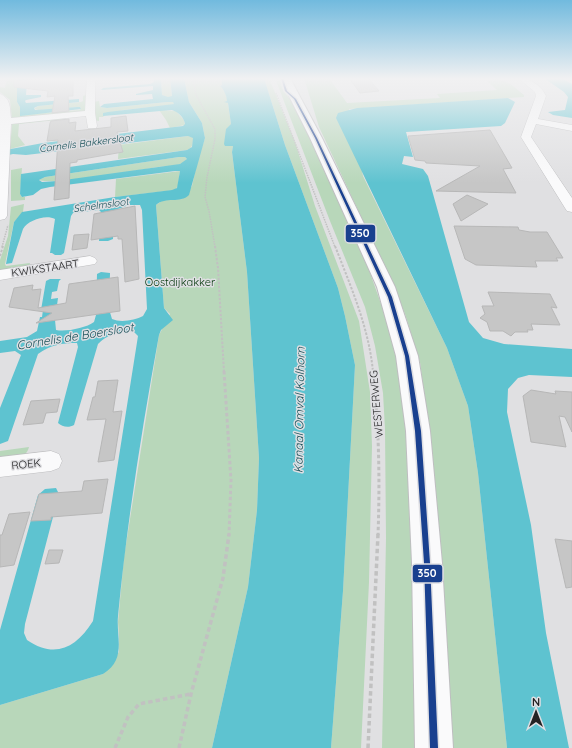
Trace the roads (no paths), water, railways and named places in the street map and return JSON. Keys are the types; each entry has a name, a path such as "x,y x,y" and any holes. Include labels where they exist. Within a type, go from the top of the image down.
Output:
{"main road":[{"path":"303,113 386,287 407,356 418,431 428,563 434,748"},
{"path":"311,113 316,138"}],"street":[{"path":"0,216 6,122 5,113"},
{"path":"6,122 90,113 92,126"},
{"path":"536,113 526,136 529,143 572,208"},
{"path":"533,121 572,128"},
{"name":"KWIKSTAART","path":"0,275 90,262"},
{"name":"ROEK","path":"0,466 52,461"}],"water":[{"path":"20,113 47,113 20,116"},
{"path":"103,113 139,113 103,116"},
{"path":"178,113 196,113 202,123 205,138 189,195 181,199 160,202 156,205 164,308 173,320 161,330 159,335 147,405 130,510 118,616 118,655 115,662 103,674 0,705 0,630 38,495 45,489 56,488 59,494 25,624 24,633 27,640 37,646 47,649 64,648 79,638 93,621 138,336 134,332 119,332 110,335 98,344 74,425 70,427 58,423 78,347 77,343 56,345 47,348 38,354 8,441 0,444 0,408 21,355 15,351 0,353 0,341 27,337 37,331 40,317 42,317 43,310 41,310 46,281 50,279 61,279 59,281 57,291 52,292 51,299 58,298 55,320 56,330 76,329 94,322 96,315 97,274 101,272 110,273 109,309 112,319 124,321 136,319 143,316 147,309 142,210 140,205 129,205 115,210 113,214 113,239 108,241 99,241 101,212 99,210 73,213 71,216 64,253 61,255 50,253 55,219 47,217 33,221 23,229 12,263 6,264 14,222 22,212 115,197 172,190 177,188 180,171 50,187 41,189 33,195 22,197 20,194 21,174 187,150 192,147 193,138 188,136 26,155 13,154 0,157 0,151 43,143 183,126 185,124 184,121","holes":["179,157 185,157 187,159 180,164 57,181 42,182 39,180 45,177"]},
{"name":"Kanaal Omval Kolhorn","path":"229,113 275,113 285,145 338,288 355,365 343,591 331,748 212,748 248,587 257,510 259,458 247,272 232,152 233,146 225,146 224,144 226,129 231,124"},
{"path":"338,113 510,113 505,123 501,126 406,132 413,157 404,156 402,164 423,169 428,176 469,322 483,338 504,344 572,349 572,377 529,375 518,378 508,389 507,412 531,525 546,633 569,748 507,748 478,473 468,406 447,348 336,118"},
{"path":"550,113 572,113 572,118 553,115"}],"water label":[{"name":"Cornelis Bakkersloot","path":"86,143"},
{"name":"Schelmsloot","path":"101,205"},
{"name":"Cornelis de Boersloot","path":"75,336"}],"park label":[{"name":"Oostdijkakker","path":"180,282"}]}
